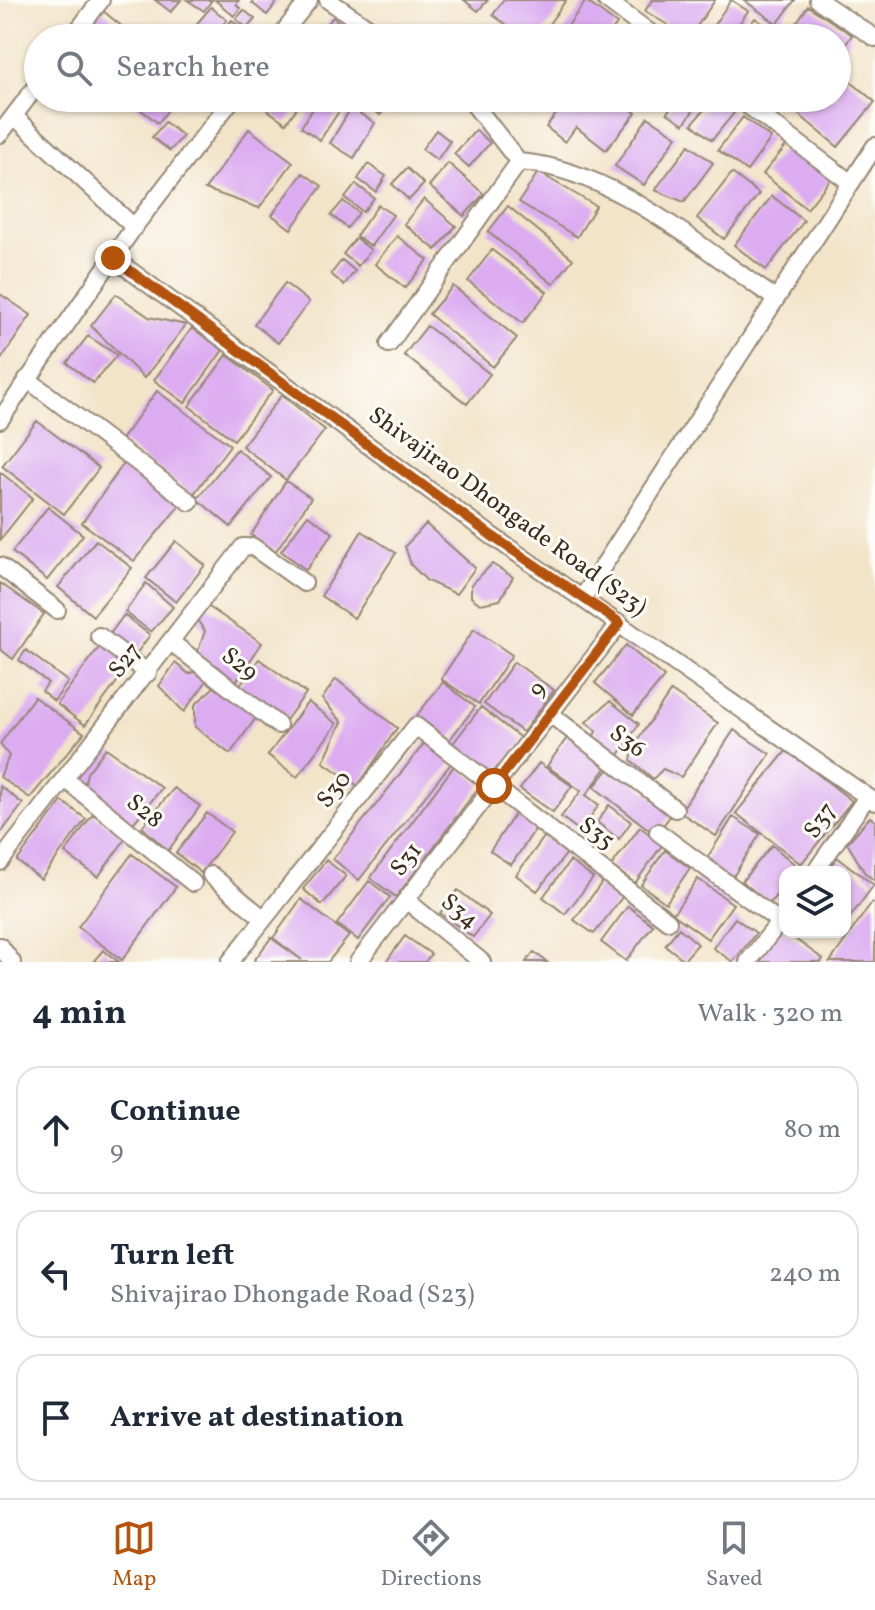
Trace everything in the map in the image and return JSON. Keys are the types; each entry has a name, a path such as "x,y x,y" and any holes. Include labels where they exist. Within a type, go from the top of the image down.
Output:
{"street":[{"path":"83,24 101,0"},
{"path":"290,24 309,0"},
{"path":"328,0 363,24"},
{"path":"606,0 638,24"},
{"path":"818,0 875,38"},
{"path":"0,134 24,103"},
{"path":"0,420 134,227 222,112"},
{"path":"480,112 519,162 553,164 612,187 776,299"},
{"path":"757,112 851,183"},
{"path":"14,116 134,227"},
{"path":"583,597 875,146"},
{"path":"389,344 519,162"},
{"name":"Shivajirao Dhongade Road (S23)","path":"113,258 492,536 871,800"},
{"path":"27,379 190,502"},
{"name":"S27","path":"0,862 246,545 304,583"},
{"path":"0,566 57,610"},
{"name":"9","path":"494,786 620,623"},
{"path":"99,636 148,673"},
{"name":"S29","path":"171,642 278,725"},
{"name":"S36","path":"550,714 675,809"},
{"name":"S30","path":"230,962 416,726 494,786"},
{"name":"S28","path":"65,779 193,883"},
{"name":"S31","path":"358,962 494,786"},
{"name":"S35","path":"494,786 668,921"},
{"name":"S37","path":"820,866 871,800"},
{"path":"658,832 779,916"},
{"path":"211,875 264,919"},
{"name":"S34","path":"406,900 482,962"},
{"path":"748,962 779,922"},
{"path":"0,946 12,962"}],"building":[{"path":"155,0 181,0 171,12"},
{"path":"187,0 212,0 204,11"},
{"path":"215,0 239,0 236,4 240,8 234,16"},
{"path":"255,0 277,2 267,15 252,3"},
{"path":"464,0 488,0 478,11"},
{"path":"503,0 566,0 549,24 506,24 493,15"},
{"path":"652,0 715,0 699,24 666,24 645,11"},
{"path":"731,0 748,11 739,24 715,24"},
{"path":"744,0 795,0 777,24"},
{"path":"586,1 617,24 569,24"},
{"path":"808,6 835,24 796,24"},
{"path":"211,7 227,20 223,24 197,24"},
{"path":"102,10 119,24 91,24"},
{"path":"244,10 255,19 251,24 242,24 236,19"},
{"path":"333,17 341,24 327,24"},
{"path":"851,82 875,102 838,147 796,112 851,112"},
{"path":"144,112 166,112 158,123"},
{"path":"270,112 294,112 286,123"},
{"path":"311,112 338,112 320,140 301,127"},
{"path":"349,112 357,112 375,123 354,158 330,143"},
{"path":"558,112 636,113 606,150 576,127 565,142 546,127"},
{"path":"668,112 692,112 684,124"},
{"path":"702,112 734,113 712,140 692,124"},
{"path":"648,117 677,136 644,185 615,166"},
{"path":"743,117 771,138 747,171 718,150"},
{"path":"165,122 183,136 170,151 152,137"},
{"path":"249,129 293,162 259,208 205,189"},
{"path":"436,130 450,141 437,160 422,149"},
{"path":"476,130 490,143 469,167 454,154"},
{"path":"789,142 833,176 807,209 763,174"},
{"path":"689,145 713,163 684,202 655,190"},
{"path":"448,163 484,194 464,216 429,186"},
{"path":"368,164 386,176 376,192 358,179"},
{"path":"407,168 424,184 409,200 392,184"},
{"path":"538,172 596,206 577,237 519,202"},
{"path":"303,173 322,186 291,229 272,215"},
{"path":"732,173 759,194 724,239 697,218"},
{"path":"356,184 374,198 363,212 345,198"},
{"path":"772,196 804,221 766,270 734,245"},
{"path":"424,199 456,226 436,250 404,224"},
{"path":"343,201 359,213 347,228 331,215"},
{"path":"378,205 393,215 371,246 356,236"},
{"path":"508,206 573,259 553,284 488,232"},
{"path":"397,236 428,260 405,288 375,264"},
{"path":"356,238 371,250 358,266 343,254"},
{"path":"492,250 547,292 523,323 468,281"},
{"path":"342,260 355,271 344,285 331,274"},
{"path":"285,283 309,302 278,343 254,324"},
{"path":"453,286 517,338 493,367 429,314"},
{"path":"0,294 31,315 0,361"},
{"path":"116,294 149,317 186,325 144,378 91,326"},
{"path":"427,326 490,374 467,404 404,355"},
{"path":"192,328 223,350 185,403 154,380"},
{"path":"88,336 117,355 93,383 67,363"},
{"path":"227,355 273,390 234,440 189,406"},
{"path":"157,391 230,445 193,495 120,441"},
{"path":"282,395 325,430 286,480 242,446"},
{"path":"37,421 99,468 64,514 2,466"},
{"path":"237,449 271,477 231,527 197,499"},
{"path":"124,463 180,505 134,561 82,523"},
{"path":"0,472 33,498 0,540"},
{"path":"286,481 311,498 276,551 251,535"},
{"path":"48,507 83,535 47,580 12,552"},
{"path":"308,515 333,533 306,570 281,551"},
{"path":"426,524 475,568 456,594 427,581 411,565 405,546"},
{"path":"362,531 396,553 354,618 321,596"},
{"path":"96,540 132,568 93,616 58,587"},
{"path":"176,541 205,565 176,602 146,578"},
{"path":"492,564 513,577 500,600 480,604 471,597 471,585"},
{"path":"0,583 44,614 13,659 0,649"},
{"path":"146,583 173,607 151,632 125,612"},
{"path":"206,605 262,643 235,683 197,654 205,631 195,617"},
{"path":"124,615 150,635 133,658 107,638"},
{"path":"474,629 512,655 479,704 441,679"},
{"path":"103,642 131,663 85,725 57,704"},
{"path":"626,645 664,677 633,715 595,683"},
{"path":"26,650 68,682 54,701 42,691 48,683 19,660"},
{"path":"259,659 306,693 286,720 239,686"},
{"path":"514,662 554,690 523,732 484,704"},
{"path":"175,663 189,674 197,671 208,679 184,712 159,686"},
{"path":"336,679 397,728 358,786 323,762 342,722 322,699"},
{"path":"443,682 475,707 446,744 414,719"},
{"path":"215,686 258,715 230,754 195,727 195,705"},
{"path":"671,691 718,723 681,777 663,769 653,779 631,760 634,745"},
{"path":"34,697 84,733 30,798 0,777 9,756 0,744"},
{"path":"610,701 639,724 619,755 592,741 596,731 586,722"},
{"path":"308,702 337,724 297,777 268,755"},
{"path":"481,707 523,740 492,779 451,746"},
{"path":"734,730 770,754 716,836 680,812"},
{"path":"569,735 609,764 586,795 599,805 580,831 561,817 581,791 547,766"},
{"path":"427,740 453,761 359,880 333,859"},
{"path":"106,748 162,788 131,826 84,786 87,773"},
{"path":"787,750 852,801 801,864 736,813"},
{"path":"539,763 572,786 553,812 520,789"},
{"path":"455,765 481,784 396,897 370,878"},
{"path":"612,765 673,812 656,835 594,787"},
{"path":"0,786 23,804 0,834"},
{"path":"174,788 200,806 168,851 142,827"},
{"path":"62,801 86,819 41,879 17,861"},
{"path":"609,805 631,822 619,839 597,822"},
{"path":"517,811 538,825 511,865 490,851"},
{"path":"207,813 232,832 201,873 176,853"},
{"path":"93,814 126,838 98,877 65,853"},
{"path":"733,817 760,834 729,883 702,866"},
{"path":"870,817 875,821 875,881 865,873 847,843"},
{"path":"640,827 663,844 635,883 611,866"},
{"path":"545,836 567,853 537,891 516,875"},
{"path":"772,845 797,866 779,866 779,892 769,904 742,881"},
{"path":"665,850 690,868 666,903 641,885"},
{"path":"132,854 176,887 122,960 78,927"},
{"path":"837,857 849,866 830,866"},
{"path":"326,860 346,876 322,905 303,889"},
{"path":"570,861 593,878 565,914 543,897"},
{"path":"851,868 874,885 851,916"},
{"path":"698,879 733,904 708,939 673,914"},
{"path":"369,881 390,897 358,940 337,924"},
{"path":"603,881 623,896 594,934 574,920"},
{"path":"458,890 490,915 473,937 440,913"},
{"path":"301,899 349,936 328,962 253,962 271,938 302,960 273,938"},
{"path":"872,902 875,904 875,962 830,962 847,938 851,938 851,932"},
{"path":"628,906 653,925 626,961 601,942"},
{"path":"735,918 756,933 733,962 713,948"},
{"path":"679,928 698,944 684,960 665,945"},
{"path":"779,932 779,938 794,938 823,959 821,962 757,962"},
{"path":"405,936 431,954 425,962 386,962"},
{"path":"103,950 119,962 93,962"},
{"path":"534,952 547,962 526,962"}],"route":[{"path":"113,258 338,420 492,536 620,623 494,786"}]}
